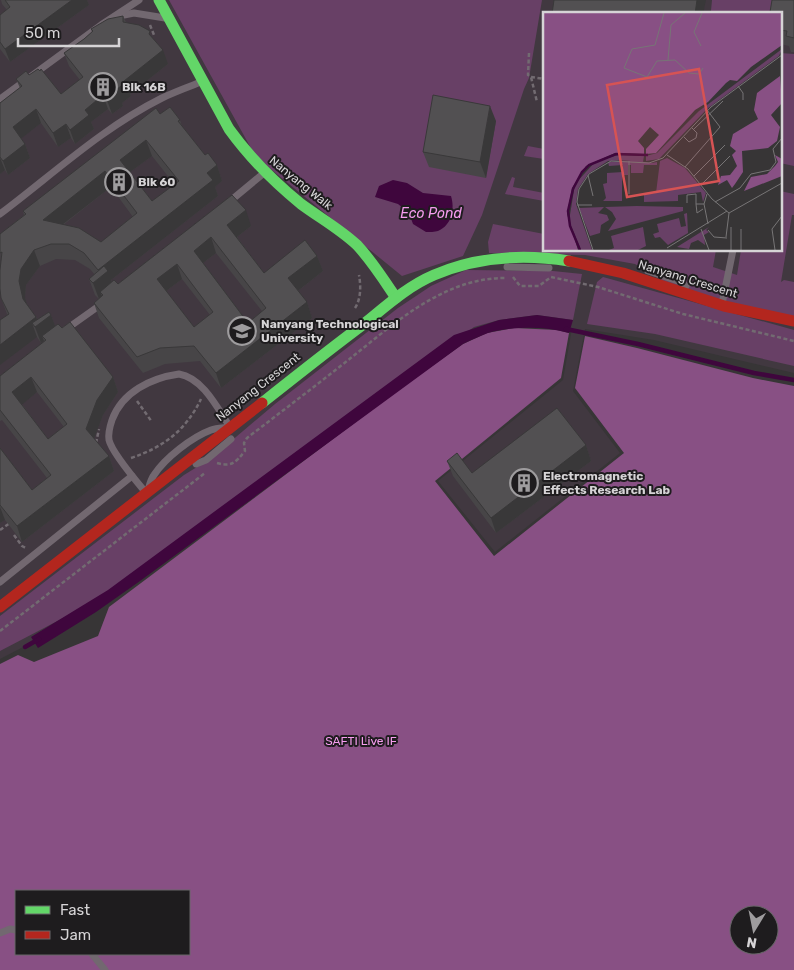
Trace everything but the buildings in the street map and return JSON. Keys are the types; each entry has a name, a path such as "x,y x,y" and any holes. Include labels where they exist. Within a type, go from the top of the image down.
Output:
{"street":[{"name":"Nanyang Walk","path":"159,0 229,130 239,145 264,173 282,189 351,239 396,298"},
{"name":"Nanyang Crescent","path":"0,607 169,476 233,431 274,393 396,298 433,275 475,261 528,257 556,259 605,268 704,300 794,321"}],"lane":[{"path":"0,99 101,25 139,0"},
{"path":"101,25 122,15 134,13 169,19"},
{"path":"0,214 125,119 162,98 203,81"},
{"path":"223,206 264,173"},
{"path":"722,305 733,251"},
{"path":"475,261 507,268 556,268"},
{"path":"564,269 592,265"},
{"path":"605,268 628,267 681,282 704,300"},
{"path":"61,333 110,297"},
{"path":"147,494 115,452 109,439 110,426 114,414 122,402 131,394 144,385 160,378 179,374 189,376 205,392 233,431"},
{"path":"248,424 261,412 274,393"},
{"path":"147,494 152,477 162,464 182,448 200,435 213,429 233,431"},
{"path":"0,582 132,476"},
{"path":"0,933 10,929 15,930"},
{"path":"93,955 105,970"}],"path":[{"path":"529,53 528,75 531,77 537,102"},
{"path":"531,77 543,79"},
{"path":"214,465 216,463 227,466 232,464 245,451 244,443 248,438 415,308 430,299 457,287 496,278 513,277 520,286 539,286 551,277 588,284"},
{"path":"431,295 446,287"},
{"path":"362,344 400,314"},
{"path":"120,458 129,459 149,452 161,445 184,427 194,414 205,392"},
{"path":"131,394 152,422"},
{"path":"246,435 296,395"},
{"path":"0,630 207,471"},
{"path":"15,613 141,516"},
{"path":"0,530 14,520"},
{"path":"14,535 22,546"}],"shaded area":[{"name":"Nanyang Technological University","path":"0,0 794,0 794,373 654,340 585,329 573,391 620,453 495,552 438,481 563,380 572,328 537,322 477,333 71,622 0,659"},
{"path":"169,0 542,0 529,78 482,215 463,256 402,276 262,162 252,150"},
{"path":"712,0 773,0 770,12 711,11"},
{"path":"782,53 794,54 794,166 782,163"},
{"path":"528,146 543,149 543,159 524,156"},
{"path":"512,177 515,178 513,187 543,193 543,201 505,194"},
{"path":"782,191 794,194 794,215 792,215 781,282 784,280 794,282 794,321 684,294 635,264 585,255 489,253 488,242 493,224 543,234 543,251 716,251 713,267 737,275 741,251 782,251"},
{"path":"466,270 553,271 582,274 573,320 537,315 499,320 474,327 176,541 122,583 67,616 0,651 0,616 184,475 210,459 275,404 398,308 431,286"},
{"path":"603,277 794,330 794,366 655,334 587,324 597,282"}],"green space":[{"name":"SAFTI Live IF","path":"514,328 557,330 569,333 561,378 435,481 494,556 624,453 575,388 585,336 753,378 794,386 794,970 0,970 0,664 18,655 34,662 98,636 109,607 401,388 463,344 487,333"}],"water":[{"name":"Eco Pond","path":"393,180 407,183 423,193 451,196 453,206 451,216 446,225 438,231 426,232 413,224 409,213 398,204 375,197 379,186"},
{"path":"537,315 573,320 569,333 539,328 508,329 488,333 463,344 140,581 96,612 38,648 31,637 108,590 454,335 499,320"}],"waterway":[{"path":"566,329 638,344 754,373 794,380"},
{"path":"25,647 39,639"}],"traffic: fast":[{"path":"159,0 229,129 237,140 291,196 357,245 373,264 396,298"},
{"path":"262,403 398,297 434,275 466,264 500,259 535,258 569,261"}],"traffic: jam":[{"path":"569,261 623,273 724,306 794,321"},
{"path":"0,607 262,403"}],"place":[{"name":"Blk 16B","path":"103,87"},
{"name":"Blk 60","path":"119,182"},
{"name":"Nanyang Technological University","path":"242,331"},
{"name":"Electromagnetic Effects Research Lab","path":"524,483"}]}
